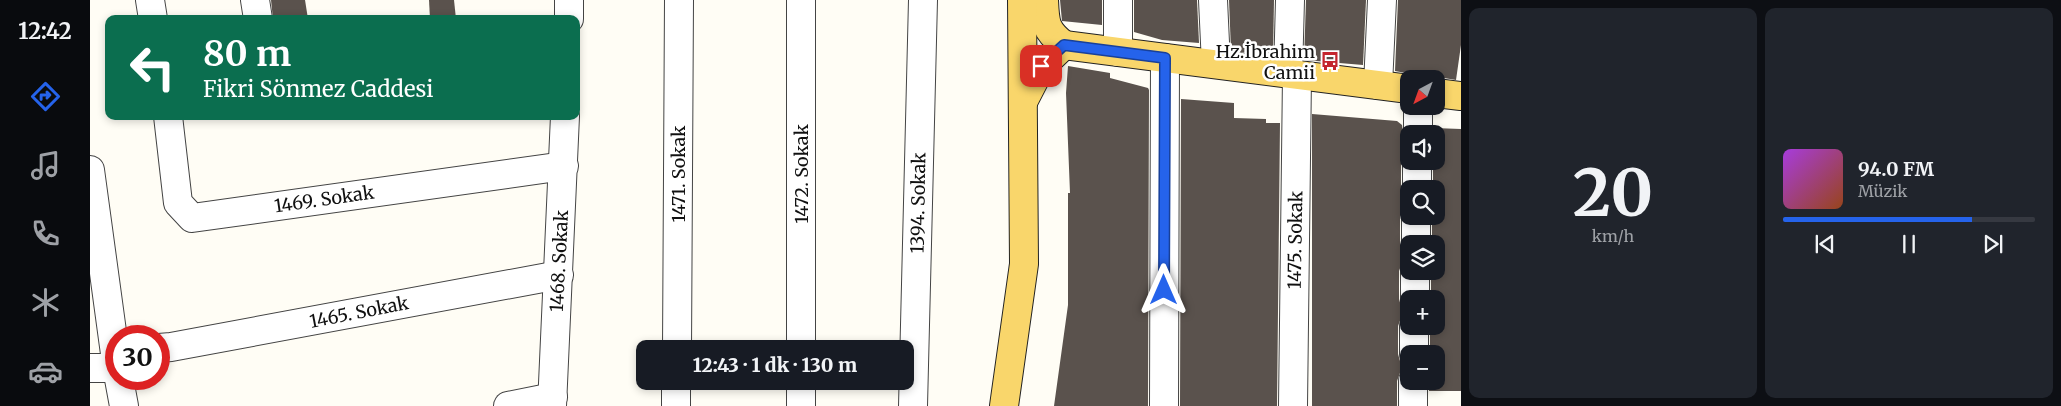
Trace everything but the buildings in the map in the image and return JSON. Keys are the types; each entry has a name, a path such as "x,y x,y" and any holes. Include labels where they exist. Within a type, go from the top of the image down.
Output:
{"main road":[{"path":"1004,406 1024,264 1022,0"},
{"path":"1044,0 1045,23 1051,35 1064,45 1400,88"},
{"path":"1023,102 1041,66 1064,45"},
{"path":"1445,94 1461,96"}],"street":[{"path":"150,0 152,15"},
{"path":"255,0 257,15"},
{"path":"569,0 569,15"},
{"name":"1471. Sokak","path":"677,340 679,0"},
{"name":"1472. Sokak","path":"801,0 801,340"},
{"name":"1394. Sokak","path":"913,406 923,0"},
{"path":"1118,0 1118,52"},
{"path":"1213,0 1216,64"},
{"name":"1475. Sokak","path":"1290,0 1293,406"},
{"path":"1378,85 1382,0"},
{"path":"1164,406 1165,58"},
{"name":"1469. Sokak","path":"168,120 178,203 192,218 564,166"},
{"name":"1468. Sokak","path":"553,401 565,120"},
{"path":"90,170 98,282 108,325"},
{"name":"1465. Sokak","path":"170,347 559,275"},
{"path":"90,368 105,362"},
{"path":"121,390 124,406"},
{"path":"676,390 676,406"},
{"path":"801,390 801,406"},
{"path":"1413,406 1414,390"},
{"path":"508,406 553,401"}],"place":[{"name":"Hz.İbrahim Camii","path":"1330,61"}],"route":[{"path":"1041,66 1053,53 1064,45 1165,58 1164,290"}]}
